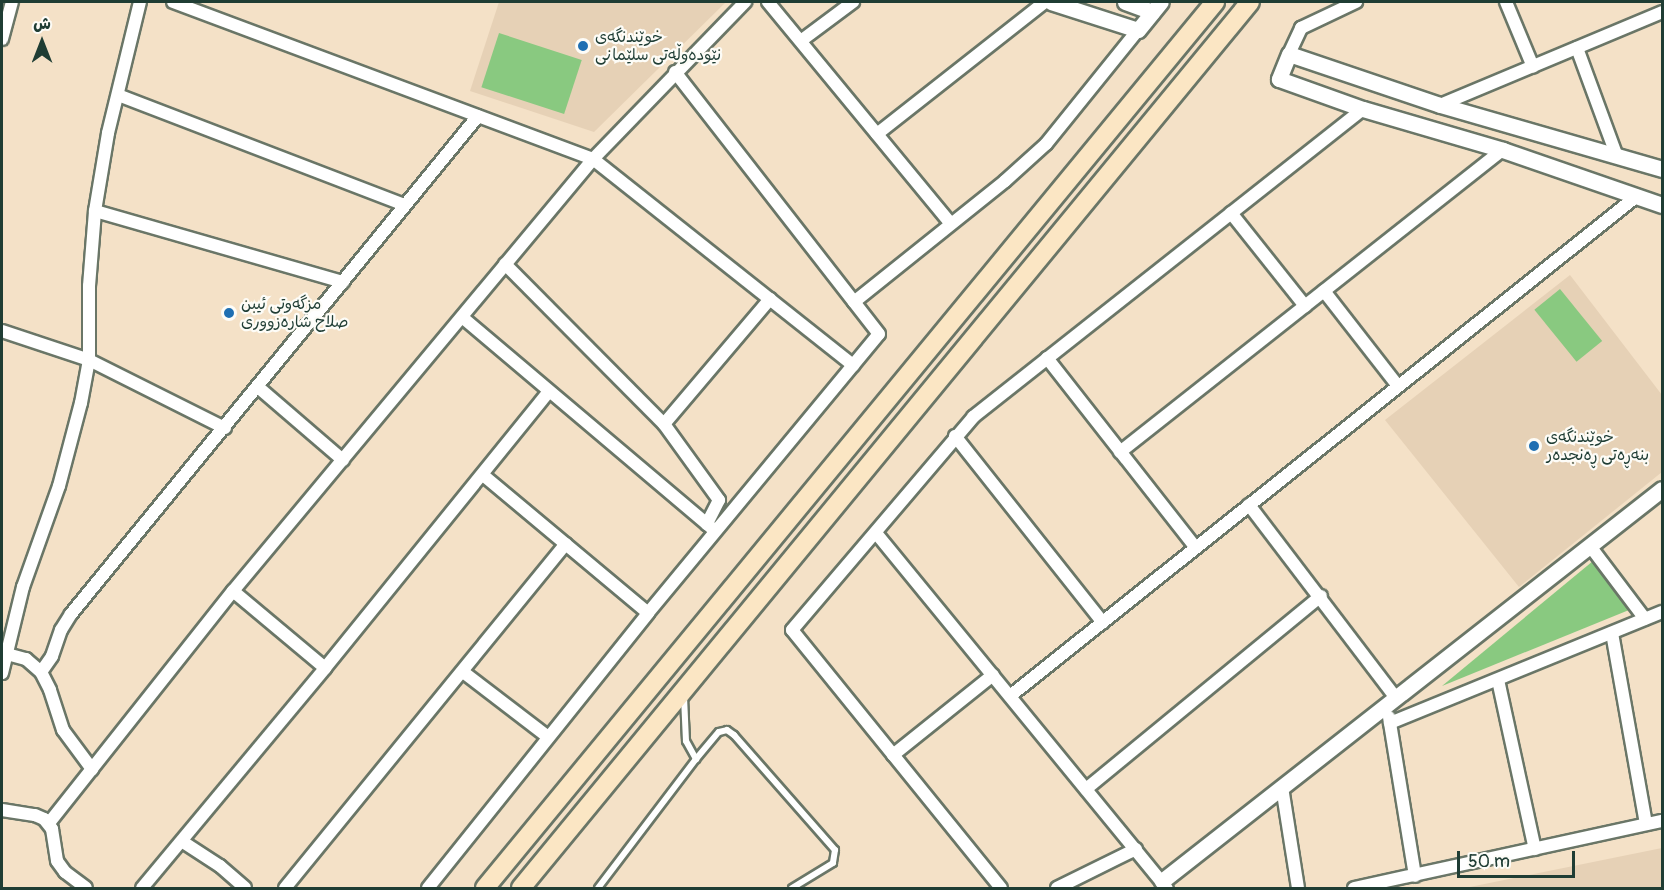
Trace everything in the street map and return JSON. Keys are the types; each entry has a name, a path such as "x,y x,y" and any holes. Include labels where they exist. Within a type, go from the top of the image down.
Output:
{"main road":[{"path":"485,888 1215,2"},
{"path":"521,888 1250,2"}],"street":[{"path":"2,39 12,2"},
{"path":"2,673 22,587 71,444 88,360 89,286 95,211 118,95 140,2"},
{"path":"173,2 593,159 853,365"},
{"path":"49,823 233,591 593,159 745,2"},
{"path":"768,2 802,40 950,223"},
{"path":"802,40 853,2"},
{"path":"877,134 1045,2"},
{"path":"1051,2 1138,30"},
{"path":"1125,2 1157,7"},
{"path":"1356,2 1301,27 1279,79 1363,109 1503,150 1662,205"},
{"path":"1506,2 1533,67"},
{"path":"854,302 950,223 1005,182 1046,144 1157,7"},
{"path":"1440,105 1662,12"},
{"path":"1577,48 1616,154"},
{"path":"1289,54 1440,105 1662,169"},
{"path":"428,888 648,613 879,334 675,72"},
{"path":"118,95 405,205"},
{"path":"1001,888 792,630 973,417 1363,109"},
{"path":"41,672 52,656 65,621 478,116"},
{"path":"1120,452 1503,150"},
{"path":"1010,696 1637,196"},
{"path":"95,211 343,282"},
{"path":"1231,213 1305,306"},
{"path":"505,264 664,424 720,500 707,524"},
{"path":"1324,291 1398,386"},
{"path":"664,424 770,299"},
{"path":"462,317 717,532"},
{"path":"2,331 88,360 225,428"},
{"path":"1047,358 1196,548"},
{"path":"258,387 343,460"},
{"path":"142,888 183,843 549,391"},
{"path":"955,436 1102,623"},
{"path":"483,475 648,613"},
{"path":"876,533 1165,885 1282,788 1662,489"},
{"path":"1249,505 1321,596 1392,702 1390,723 1415,876"},
{"path":"285,888 566,544"},
{"path":"1590,546 1646,619"},
{"path":"233,591 325,668"},
{"path":"1086,789 1321,596"},
{"path":"1390,723 1662,612"},
{"path":"1612,633 1646,824"},
{"path":"7,654 26,659 41,672 50,690 63,730 92,769"},
{"path":"463,672 548,737"},
{"path":"893,755 993,675"},
{"path":"1498,680 1535,849"},
{"path":"1282,788 1298,888"},
{"path":"2,810 35,815 49,823 57,861 65,872 86,888"},
{"path":"1354,888 1662,821"},
{"path":"183,843 220,866 245,888"},
{"path":"1057,888 1136,849"}],"lane":[{"path":"684,690 686,741 696,759"},
{"path":"598,888 719,732 731,732 831,844 836,857 833,863 792,888"}],"shaded area":[{"name":"خوێندنگەی نێوده‌وڵه‌تی سلێمانی","path":"499,2 726,2 594,132 470,91"},
{"name":"خوێندنگەی بنەڕەتی ڕەنجدەر","path":"1570,275 1662,395 1662,472 1519,587 1385,420"},
{"path":"1662,848 1662,888 1465,888"}],"green space":[{"path":"499,33 582,60 564,114 481,87"},
{"path":"1560,289 1602,341 1577,362 1534,310"},
{"path":"1593,561 1629,610 1442,686"}],"place":[{"name":"خوێندنگەی نێوده‌وڵه‌تی سلێمانی","path":"583,46"},
{"name":"مزگەوتی ئیبن صلاح شارەزووری","path":"229,313"},
{"name":"خوێندنگەی بنەڕەتی ڕەنجدەر","path":"1534,446"}]}
